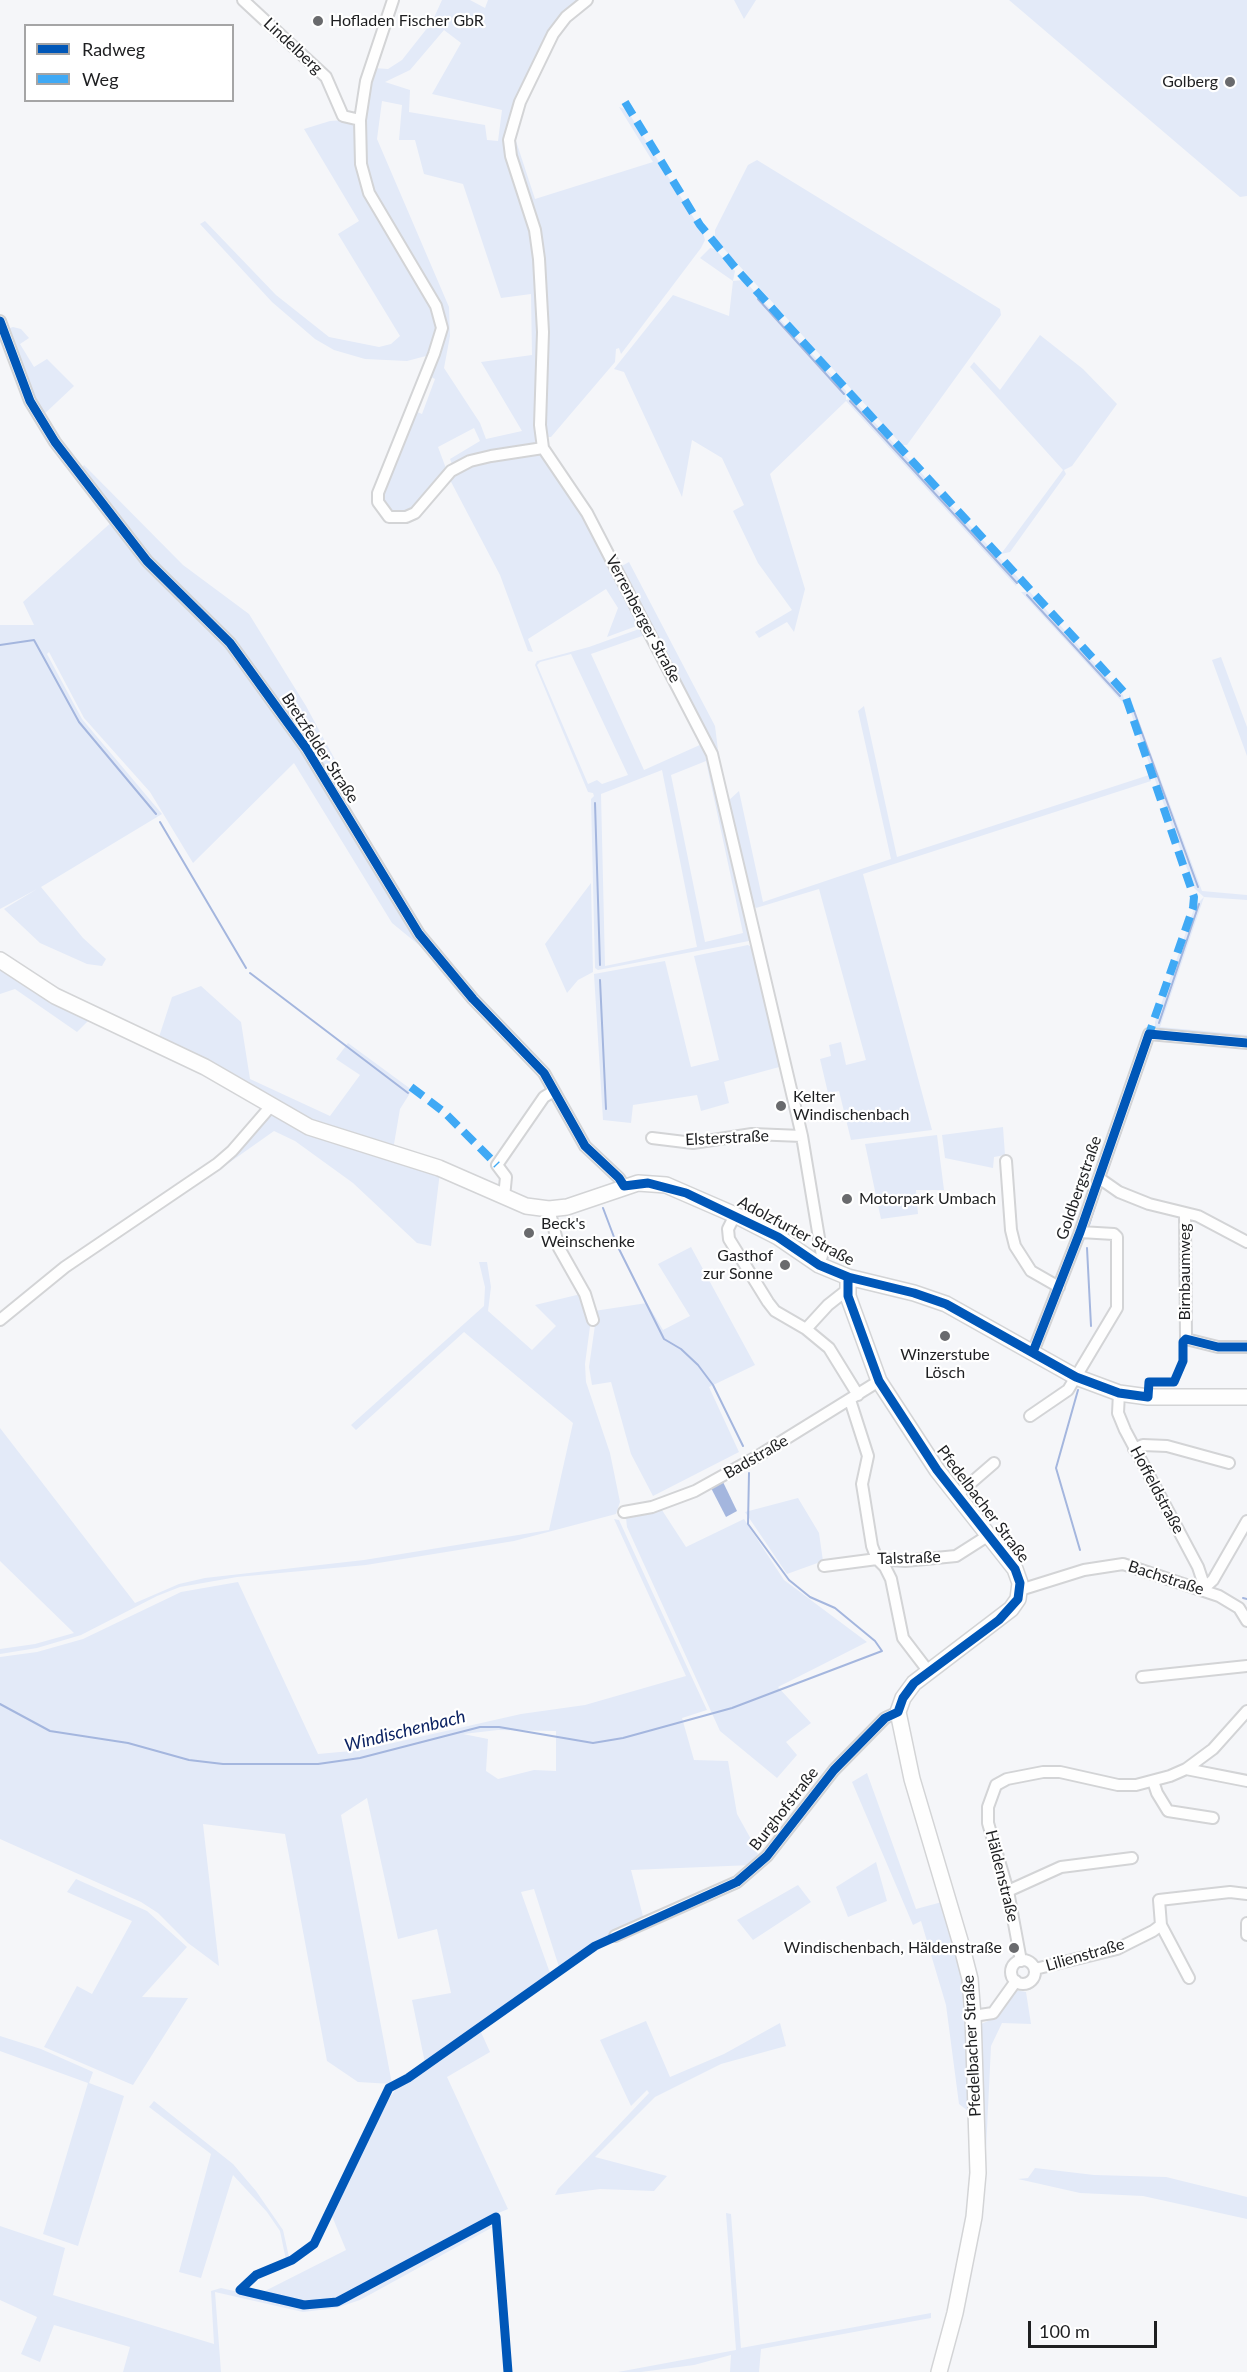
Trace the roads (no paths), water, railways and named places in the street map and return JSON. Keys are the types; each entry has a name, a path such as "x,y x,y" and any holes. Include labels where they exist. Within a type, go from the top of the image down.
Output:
{"main road":[{"name":"Adolzfurter Straße","path":"0,960 55,996 205,1067 309,1126 439,1168 526,1206 549,1209 584,1203 624,1186 638,1183 666,1185 735,1215 778,1237 847,1284 914,1293 946,1304 1076,1377 1119,1393 1148,1397 1247,1397"},
{"name":"Pfedelbacher Straße","path":"847,1284 879,1381 957,1495 1019,1576 1020,1590 1011,1609 914,1683 903,1698 898,1712 912,1779 962,1944 970,1979 973,2016 978,2173 974,2217 955,2313 939,2372"}],"street":[{"name":"Lindelberg","path":"243,0 326,77 344,116 360,120"},
{"path":"393,0 366,81 360,120 361,164 369,193 436,306 442,328 434,354 378,493 381,509 389,517 406,517 415,513 451,471 470,461 543,448"},
{"name":"Verrenberger Straße","path":"587,0 566,17 553,34 520,102 509,140 511,156 535,230 540,259 543,332 540,425 543,448 587,513 712,754 802,1136 822,1256 819,1264"},
{"name":"Bretzfelder Straße","path":"0,321 30,401 55,442 147,561 230,643 306,748 419,934 473,999 544,1073 585,1146 619,1178 624,1186"},
{"name":"Goldbergstraße","path":"1033,1352 1080,1232 1149,1034 1247,1043"},
{"path":"504,1197 506,1177 497,1165 544,1097 554,1091"},
{"path":"0,1320 65,1267 217,1164 232,1151 271,1106"},
{"name":"Elsterstraße","path":"652,1138 693,1143 752,1134 802,1136"},
{"path":"1006,1161 1011,1230 1015,1246 1031,1271 1059,1287"},
{"path":"1099,1178 1119,1192 1185,1215 1198,1216 1247,1242"},
{"path":"549,1209 559,1248 585,1294 593,1320"},
{"path":"735,1215 728,1229 729,1239 749,1273 775,1311 806,1329 836,1356 854,1398 868,1456 862,1484 877,1559 885,1567 891,1579 903,1638 929,1672"},
{"name":"Birnbaumweg","path":"1185,1215 1186,1340 1218,1347 1247,1347"},
{"path":"1030,1416 1068,1390 1117,1308 1117,1237 1114,1234 1080,1232"},
{"path":"806,1329 847,1284"},
{"name":"Badstraße","path":"624,1512 652,1507 695,1491 879,1381"},
{"name":"Hoffeldstraße","path":"1119,1393 1118,1413 1134,1449 1198,1567 1204,1587"},
{"path":"1134,1449 1149,1445 1167,1446 1229,1463"},
{"path":"957,1495 994,1463"},
{"path":"1204,1587 1213,1580 1247,1521"},
{"name":"Talstraße","path":"824,1566 877,1559 905,1561 956,1556 989,1536"},
{"name":"Bachstraße","path":"1020,1590 1084,1570 1123,1564 1204,1587 1239,1608 1247,1621"},
{"path":"1142,1677 1247,1666"},
{"name":"Häldenstraße","path":"1021,1961 1008,1891 988,1823 988,1807 996,1785 1007,1779 1043,1772 1060,1772 1118,1785 1153,1781 1186,1769 1213,1749 1247,1711"},
{"name":"Burghofstraße","path":"615,1936 737,1882 779,1842 834,1770 885,1718 898,1712"},
{"path":"1186,1769 1247,1780"},
{"path":"1153,1781 1156,1793 1168,1811 1213,1818"},
{"path":"1008,1891 1061,1867 1132,1858"},
{"path":"1189,1978 1161,1925 1159,1899 1230,1892 1247,1894"},
{"path":"1247,1923 1247,1935"},
{"name":"Lilienstraße","path":"1035,1969 1117,1949 1161,1925"},
{"name":"Lilienstraße","path":"1016,1982 1012,1970 1021,1961 1029,1962 1035,1969"},
{"name":"Lilienstraße","path":"1016,1982 1023,1984 1030,1982 1035,1969"},
{"name":"Lilienstraße","path":"973,2016 993,2013 1016,1982"}],"water":[{"path":"723,1482 737,1511 726,1517 711,1488"}],"waterway":[{"path":"758,299 844,394"},
{"path":"850,401 1017,583"},
{"path":"1027,595 1120,696"},
{"path":"0,645 34,640 79,722 156,814"},
{"path":"1134,711 1198,887"},
{"path":"595,803 600,965"},
{"path":"160,822 246,968"},
{"path":"1159,1023 1199,904"},
{"path":"250,973 408,1093"},
{"path":"600,980 606,1109"},
{"path":"1105,1177 1152,1042"},
{"path":"1089,1225 1098,1197"},
{"path":"603,1208 617,1245 664,1339 681,1349 698,1365 713,1385 743,1446"},
{"path":"1087,1248 1091,1326"},
{"path":"1078,1390 1056,1468 1080,1550"},
{"name":"Windischenbach","path":"0,1704 50,1731 128,1743 189,1760 223,1764 318,1764 360,1758 480,1727 499,1727 593,1743 623,1738 732,1708 882,1651 875,1641 835,1608 810,1597 789,1580 748,1524 749,1473"},
{"name":"Windischenbach","path":"1243,1598 1247,1599"}],"place":[{"name":"Hofladen Fischer GbR","path":"318,21"},
{"name":"Golberg","path":"1230,82"},
{"name":"Kelter Windischenbach","path":"781,1106"},
{"name":"Motorpark Umbach","path":"847,1199"},
{"name":"Beck's Weinschenke","path":"529,1233"},
{"name":"Gasthof zur Sonne","path":"785,1265"},
{"name":"Winzerstube Lösch","path":"945,1336"},
{"name":"Windischenbach, Häldenstraße","path":"1014,1948"}]}
